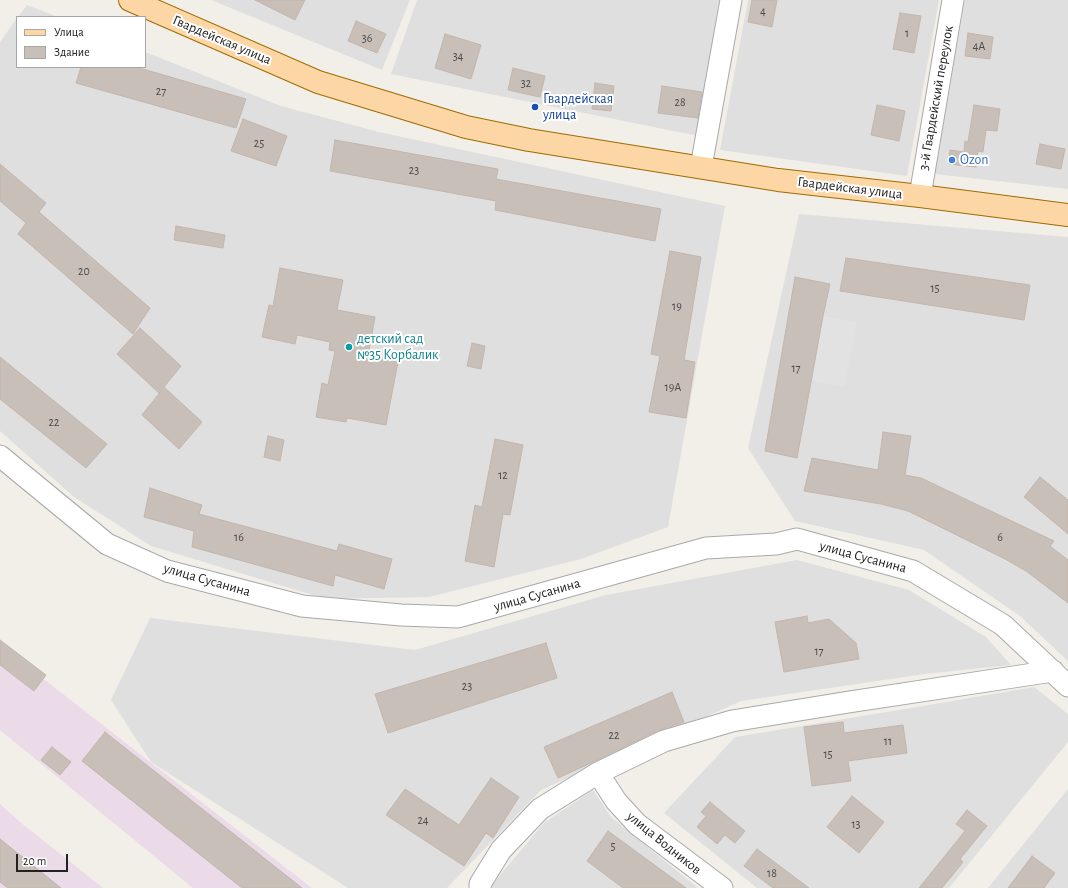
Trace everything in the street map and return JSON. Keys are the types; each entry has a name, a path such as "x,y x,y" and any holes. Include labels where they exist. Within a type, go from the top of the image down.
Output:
{"main road":[{"name":"Гвардейская улица","path":"130,0 318,82 466,127 529,140 778,180 1068,215"}],"street":[{"path":"701,167 731,0"},
{"name":"3-й Гвардейский переулок","path":"920,196 953,0"},
{"name":"улица Сусанина","path":"0,456 107,544 167,571 302,606 401,616 458,617 706,548 776,544 796,539 913,571 1003,625 1068,686"},
{"path":"480,888 480,884 501,850 540,809 598,773 664,741 732,721 1053,671"},
{"name":"улица Водников","path":"598,773 616,801 637,824 722,888"}],"shaded area":[{"path":"211,0 410,0 382,70"},
{"path":"417,0 719,0 698,136 391,74"},
{"path":"748,0 939,0 907,176 720,150"},
{"path":"965,0 1068,0 1068,189 935,174"},
{"path":"27,5 55,16 19,16"},
{"path":"16,19 16,68 146,68 146,52 281,106 379,132 725,206 668,527 581,559 429,597 326,599 151,546 74,497 0,431 0,42"},
{"path":"799,214 1068,237 1068,661 1020,616 924,550 795,521 748,448"},
{"path":"823,316 857,322 844,387 812,381"},
{"path":"797,560 909,590 986,637 1011,665 925,674 741,701 541,790 447,888 348,888 151,762 111,700 150,618 415,650 606,595"},
{"path":"0,645 312,888 193,888 0,730"},
{"path":"1034,687 1068,714 1068,742 949,888 757,888 664,813 735,737"},
{"path":"1068,789 1068,888 988,888"},
{"path":"593,790 611,817 698,888 490,888 544,823"},
{"path":"0,804 20,822 103,888 0,888"}],"building":[{"path":"255,0 305,0 295,20"},
{"path":"752,0 777,0 772,27 748,22"},
{"path":"900,13 921,16 914,53 893,49"},
{"path":"356,21 386,34 377,53 348,41"},
{"path":"968,33 993,37 990,59 965,56"},
{"path":"445,34 481,45 471,79 435,68"},
{"path":"81,68 139,68 246,99 236,128 76,83"},
{"path":"513,68 545,76 540,97 508,90"},
{"path":"595,83 614,86 611,111 592,109"},
{"path":"662,86 702,92 698,118 658,113"},
{"path":"877,105 905,111 899,141 871,135"},
{"path":"974,105 1000,109 997,131 986,130 983,152 978,151 976,167 949,164 950,150 964,152 965,141 968,142"},
{"path":"243,119 287,136 276,166 231,151"},
{"path":"335,140 498,169 496,179 661,209 655,241 495,210 496,201 330,171"},
{"path":"1040,144 1065,149 1061,169 1036,164"},
{"path":"0,164 46,203 39,212 150,308 133,334 18,234 26,223 0,201"},
{"path":"176,226 225,235 223,248 174,240"},
{"path":"670,251 701,257 684,360 695,362 686,418 649,412 660,356 651,354"},
{"path":"846,258 1030,285 1024,320 840,291"},
{"name":"детский сад №35 Корбалик","path":"280,268 343,280 337,310 375,317 368,356 398,362 386,425 347,418 346,422 316,417 322,383 328,385 335,351 329,350 330,342 297,335 295,344 262,337 269,305 273,306"},
{"path":"795,277 830,284 797,458 765,451"},
{"path":"140,328 181,366 164,387 202,422 179,449 142,415 161,391 159,393 117,354"},
{"path":"472,343 485,346 481,369 467,366"},
{"path":"0,357 107,444 86,468 0,399"},
{"path":"883,432 911,436 905,475 921,478 1054,541 1050,546 1068,560 1068,603 1026,571 908,511 881,504 804,491 812,458 878,470"},
{"path":"268,436 284,440 280,461 264,457"},
{"path":"495,439 523,445 510,515 503,514 494,567 465,561 475,505 482,507"},
{"path":"1040,477 1068,500 1068,534 1024,497"},
{"path":"150,488 202,505 199,514 337,551 339,544 392,559 384,589 335,575 333,586 192,547 194,531 144,517"},
{"path":"807,616 808,623 829,619 856,643 859,659 784,672 775,622"},
{"path":"0,640 46,675 34,691 0,665"},
{"path":"546,643 557,678 388,733 375,694"},
{"path":"672,692 684,722 659,730 558,778 544,747"},
{"path":"843,722 844,733 903,725 907,753 848,761 851,781 812,786 804,727"},
{"path":"105,732 302,888 242,888 82,761"},
{"path":"52,747 71,762 60,775 41,760"},
{"path":"491,778 519,797 493,838 486,833 464,866 386,815 405,789 459,825"},
{"path":"852,796 884,822 859,853 827,827"},
{"path":"710,802 745,831 735,843 725,835 717,844 697,827 706,816 701,812"},
{"path":"967,810 987,826 960,859 963,862 942,888 919,888 965,831 956,824"},
{"path":"608,831 686,888 623,888 587,861"},
{"path":"0,839 61,888 8,888 0,882"},
{"path":"757,849 809,888 773,888 744,866"},
{"path":"1032,856 1055,873 1044,888 1008,888"}],"place":[{"name":"Гвардейская улица","path":"535,107"},
{"name":"Ozon","path":"952,160"},
{"name":"детский сад №35 Корбалик","path":"349,347"}]}
